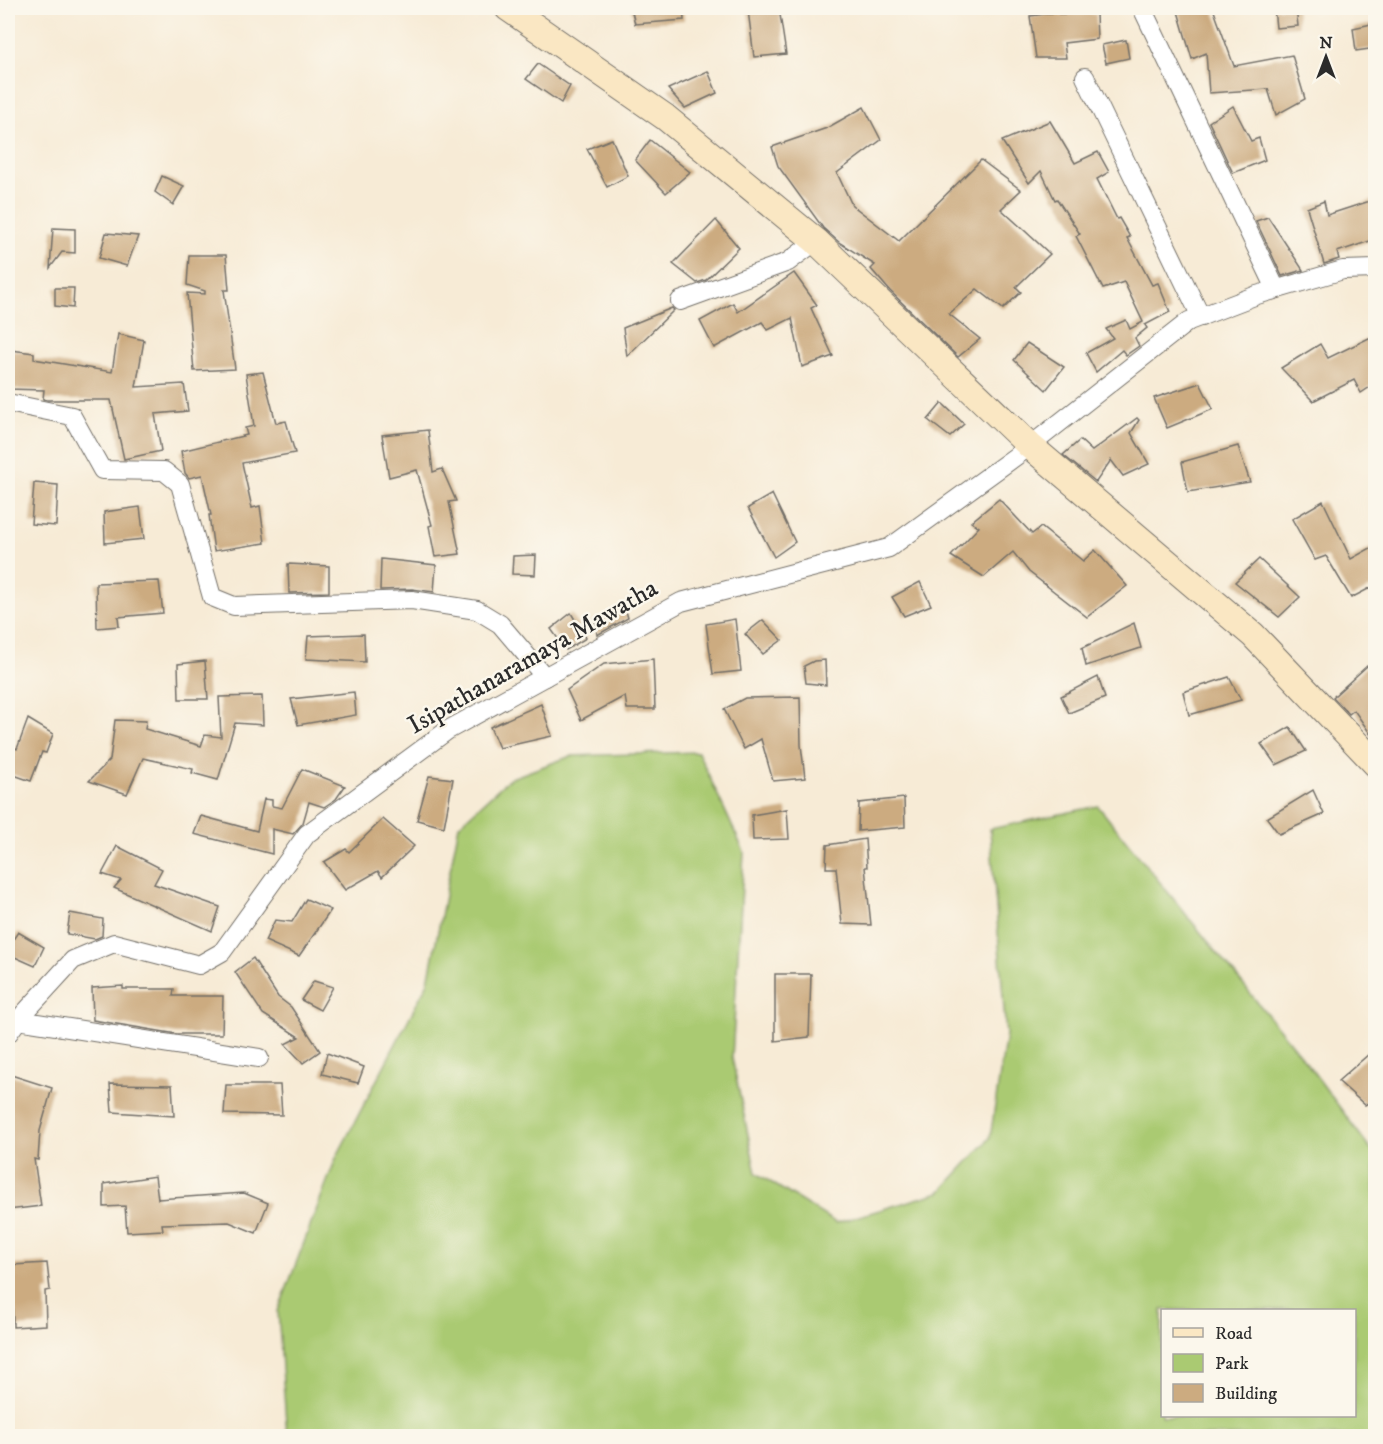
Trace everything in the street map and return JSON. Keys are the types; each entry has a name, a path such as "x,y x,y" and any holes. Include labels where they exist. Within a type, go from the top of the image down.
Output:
{"street":[{"path":"508,8 665,117 816,241 1030,446 1252,635 1376,764"},
{"path":"1142,8 1276,289"},
{"path":"1085,77 1201,317"},
{"path":"680,301 788,262 816,241"},
{"name":"Isipathanaramaya Mawatha","path":"13,1028 73,960 114,943 199,965 222,952 307,834 448,730 681,602 889,548 1030,446 1189,321 1257,295 1343,270 1376,269"},
{"path":"8,403 72,416 102,470 164,471 180,484 212,597 234,606 412,600 477,610 500,624 545,677"},
{"path":"13,1028 259,1058"}],"green space":[{"path":"698,752 744,852 732,1058 756,1173 836,1223 940,1192 990,1138 1006,1035 990,829 1098,806 1306,1062 1375,1155 1375,1436 287,1436 278,1311 336,1158 428,982 459,825 509,779 571,756"}],"building":[{"path":"631,8 683,8 684,20 635,24"},
{"path":"779,8 786,54 754,57 748,10"},
{"path":"1177,8 1213,8 1234,66 1292,55 1305,99 1276,115 1268,89 1209,93 1206,53 1192,59"},
{"path":"1274,8 1296,8 1298,26 1276,28"},
{"path":"1059,12 1059,14 1096,14 1097,39 1064,43 1066,58 1036,58 1030,16"},
{"path":"1376,23 1376,48 1356,51 1353,28"},
{"path":"1126,40 1129,58 1106,63 1102,45"},
{"path":"538,64 570,86 561,103 526,79"},
{"path":"708,71 717,93 685,108 668,89"},
{"path":"1233,106 1251,141 1259,138 1265,160 1233,173 1209,122"},
{"path":"864,107 881,140 837,173 852,205 899,241 981,160 1021,190 1001,209 1050,254 1016,287 1021,292 1003,309 977,289 949,314 980,339 958,357 890,291 871,269 875,265 840,243 823,228 778,166 772,147 827,128"},
{"path":"1050,121 1075,163 1098,152 1109,172 1097,179 1117,219 1119,218 1130,237 1127,238 1152,285 1158,283 1170,312 1145,325 1147,328 1135,338 1139,346 1126,355 1122,350 1096,372 1086,353 1113,338 1106,329 1126,320 1130,329 1143,322 1124,282 1103,289 1076,236 1080,234 1057,199 1055,200 1041,171 1029,183 1002,141"},
{"path":"612,139 628,176 607,187 587,149"},
{"path":"650,140 690,172 666,193 635,160"},
{"path":"162,176 184,186 173,205 155,192"},
{"path":"1376,199 1376,239 1337,252 1339,259 1324,264 1307,208 1324,201 1327,215"},
{"path":"1268,217 1303,270 1282,276 1256,221"},
{"path":"716,220 739,248 706,280 697,283 673,264"},
{"path":"53,228 75,229 75,253 62,252 50,268"},
{"path":"106,233 138,236 127,266 99,258"},
{"path":"189,255 226,255 229,290 224,290 235,369 194,371 187,293 205,294 205,291 187,285"},
{"path":"794,273 817,305 811,308 833,356 802,367 792,318 768,330 762,322 714,348 700,321 733,303 738,312"},
{"path":"55,288 74,288 73,308 55,306"},
{"path":"672,308 674,310 627,356 623,328"},
{"path":"118,334 144,340 136,387 184,384 188,411 155,414 161,451 124,459 111,400 47,400 43,399 44,390 8,389 11,350 34,353 34,359 112,372"},
{"path":"1369,338 1376,349 1376,383 1361,393 1354,380 1313,401 1281,368 1320,344 1328,358"},
{"path":"1027,343 1064,367 1046,390 1014,360"},
{"path":"263,372 276,423 286,421 295,453 242,463 252,508 260,506 265,543 214,551 209,515 211,515 202,475 189,478 185,473 181,451 247,435 245,428 254,426 246,374"},
{"path":"1200,383 1213,409 1167,428 1154,398"},
{"path":"942,403 964,424 950,437 928,420"},
{"path":"1137,418 1139,420 1131,433 1149,464 1123,476 1111,460 1096,482 1063,455 1080,440 1092,451"},
{"path":"428,430 433,472 442,469 456,501 449,502 460,554 435,557 429,526 432,525 417,470 389,477 382,435"},
{"path":"1238,446 1250,482 1188,492 1182,462"},
{"path":"34,483 58,485 56,526 31,524"},
{"path":"772,494 795,542 774,557 748,508"},
{"path":"999,499 1032,534 1041,527 1083,561 1095,550 1127,586 1087,617 1029,572 1013,552 984,577 951,556 979,527 971,522"},
{"path":"1323,501 1351,559 1376,545 1376,585 1351,598 1326,556 1315,560 1292,519"},
{"path":"140,507 144,539 105,543 104,512"},
{"path":"536,555 535,575 512,574 513,556"},
{"path":"381,559 436,565 434,592 412,589 380,590"},
{"path":"1259,559 1300,597 1279,617 1235,582"},
{"path":"288,564 329,566 329,592 289,593"},
{"path":"159,581 163,613 118,617 119,626 97,628 96,583"},
{"path":"920,582 931,605 904,616 892,597"},
{"path":"625,608 628,618 597,635 595,619"},
{"path":"571,613 586,638 566,650 551,629"},
{"path":"735,619 741,671 713,674 706,624"},
{"path":"763,620 782,640 763,654 745,634"},
{"path":"1134,623 1141,648 1086,666 1082,648"},
{"path":"364,634 365,662 306,659 308,636"},
{"path":"653,659 655,709 627,709 625,696 581,720 567,690 604,664"},
{"path":"825,660 826,685 806,683 804,666 814,661"},
{"path":"205,661 208,699 179,699 178,664"},
{"path":"1367,666 1376,673 1376,742 1354,710 1349,714 1333,697"},
{"path":"1098,677 1105,698 1069,713 1061,696"},
{"path":"1229,677 1241,700 1189,715 1183,692"},
{"path":"354,692 356,715 298,725 291,699"},
{"path":"262,696 263,725 235,723 218,780 192,773 193,769 143,758 127,794 89,781 110,760 115,720 146,721 145,729 201,746 205,735 221,737 219,697"},
{"path":"800,697 801,745 805,778 773,781 761,739 744,749 724,709 745,698"},
{"path":"541,704 552,736 499,748 490,727"},
{"path":"28,719 53,734 46,753 42,752 31,781 8,773 8,744 17,749"},
{"path":"1290,727 1306,751 1276,765 1261,744"},
{"path":"302,769 345,786 336,799 324,807 309,802 303,823 293,834 272,829 272,854 194,834 201,816 257,831 264,799 272,800 272,806 282,808"},
{"path":"429,776 453,779 444,827 417,820"},
{"path":"1313,790 1324,814 1279,834 1267,818"},
{"path":"904,798 905,827 858,831 859,803"},
{"path":"787,809 789,839 753,840 752,815"},
{"path":"383,819 414,846 382,877 378,871 345,890 324,862 346,849 349,852"},
{"path":"865,839 867,867 865,867 871,925 842,924 836,868 826,868 827,845"},
{"path":"117,846 162,869 154,884 220,907 212,931 114,888 121,880 102,874"},
{"path":"306,899 331,910 299,956 265,941 275,920 292,922"},
{"path":"70,913 103,919 102,936 95,939 67,934"},
{"path":"18,932 44,947 35,966 8,954 8,947"},
{"path":"253,958 278,997 291,1007 320,1051 303,1063 285,1044 299,1037 263,1014 235,972"},
{"path":"775,974 811,974 809,1037 775,1041"},
{"path":"314,981 333,987 320,1010 301,1000"},
{"path":"123,986 123,989 174,989 173,996 223,996 222,1034 177,1034 93,1020 92,988"},
{"path":"1376,1048 1376,1098 1365,1105 1338,1081"},
{"path":"327,1053 364,1067 358,1083 322,1074"},
{"path":"8,1074 52,1088 40,1131 38,1160 34,1159 41,1206 8,1210"},
{"path":"110,1084 172,1085 174,1116 112,1112"},
{"path":"226,1085 280,1085 282,1115 224,1114"},
{"path":"155,1176 158,1199 244,1193 268,1203 256,1233 229,1222 162,1224 163,1230 127,1232 125,1206 104,1207 104,1184"},
{"path":"47,1263 50,1290 45,1291 46,1325 13,1327 12,1265"}]}
